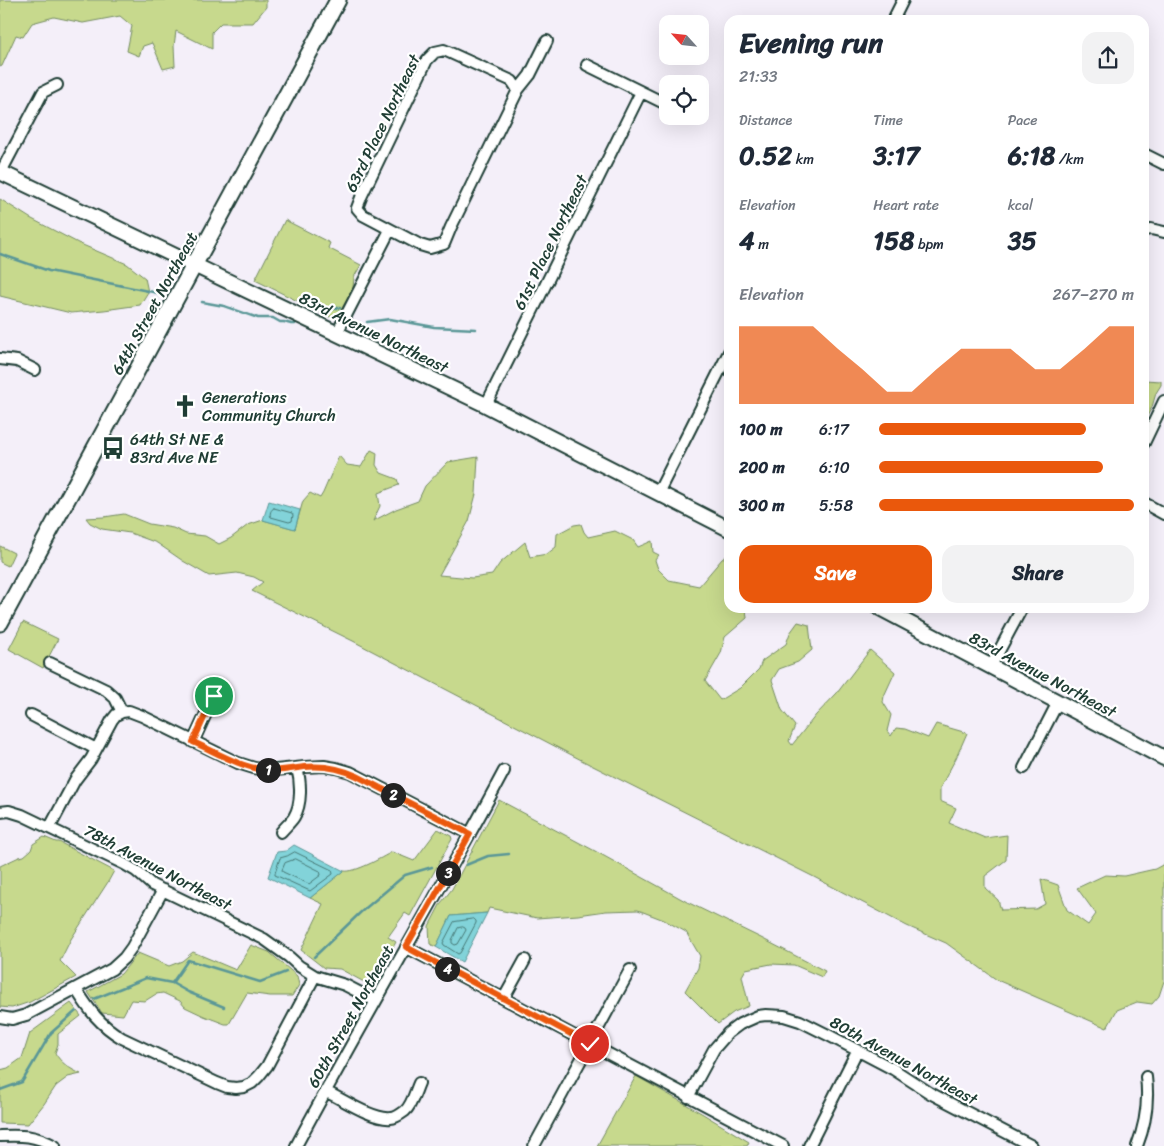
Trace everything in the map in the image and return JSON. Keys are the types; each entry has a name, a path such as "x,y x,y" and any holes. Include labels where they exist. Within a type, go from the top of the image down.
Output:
{"main road":[{"name":"64th Street Northeast","path":"0,623 338,0"}],"street":[{"path":"896,15 903,0"},
{"path":"337,333 390,230 430,248 444,244 450,227 518,90 530,75 547,41"},
{"name":"63rd Place Northeast","path":"390,230 363,214 357,208 427,60 435,52 444,50 512,81 518,90"},
{"path":"587,65 659,101"},
{"path":"1,172 43,92 57,85"},
{"name":"61st Place Northeast","path":"486,405 641,92"},
{"path":"1149,156 1164,164"},
{"name":"83rd Avenue Northeast","path":"1,172 486,405 724,526"},
{"path":"1149,229 1164,232"},
{"path":"0,359 17,361 35,370"},
{"path":"658,493 724,362"},
{"path":"1149,433 1163,406"},
{"path":"1149,506 1164,514"},
{"name":"83rd Avenue Northeast","path":"890,613 1164,758"},
{"path":"991,666 1019,613"},
{"path":"50,663 106,690 115,698 122,712"},
{"path":"193,742 214,696"},
{"path":"1024,768 1058,702"},
{"path":"50,827 75,780 91,759 112,720 116,715 129,711 238,763 254,768 271,770 314,766 330,767 350,772 470,834"},
{"path":"31,715 96,749"},
{"path":"281,832 295,816 297,808 300,785 297,768"},
{"name":"60th Street Northeast","path":"296,1146 504,771"},
{"name":"78th Avenue Northeast","path":"0,812 10,811 50,827 136,871 163,890 264,939 315,976 345,985 376,1001"},
{"path":"0,1017 12,1019 26,1016 112,969 132,947 163,890"},
{"path":"406,947 783,1146"},
{"path":"504,998 525,960"},
{"path":"534,1146 630,970"},
{"path":"76,989 97,1020 122,1038 216,1084 236,1088 252,1083 266,1066 315,976"},
{"name":"80th Avenue Northeast","path":"688,1096 714,1049 728,1033 740,1024 758,1016 776,1015 793,1018 830,1036 893,1069 930,1093 1032,1146"},
{"path":"808,1146 857,1050"},
{"path":"1137,1146 1145,1123 1147,1110 1146,1077"},
{"path":"325,1091 348,1104 381,1118 392,1118 406,1110 412,1101 419,1083"},
{"path":"0,1136 23,1135 55,1146"}],"green space":[{"path":"0,0 266,0 266,7 253,23 221,23 212,32 212,49 176,31 174,46 175,66 163,69 152,43 143,46 139,56 127,51 132,26 120,16 83,23 54,17 32,23 23,37 16,35 0,67"},
{"path":"0,199 30,218 78,243 127,264 145,278 148,292 140,305 71,313 0,296"},
{"path":"285,220 330,243 328,248 361,265 354,277 353,288 339,314 330,317 255,280"},
{"path":"1149,380 1161,381 1161,385 1156,393 1149,413"},
{"path":"371,450 377,453 376,465 381,473 397,479 399,485 378,493 380,506 373,521 396,509 418,501 425,486 448,462 478,457 476,494 469,521 439,575 472,578 492,575 500,563 525,542 530,557 547,554 556,547 557,534 574,525 581,524 588,537 615,531 633,540 638,547 652,541 653,552 659,555 655,560 658,569 669,580 699,586 724,558 724,613 746,613 747,618 725,637 721,653 705,681 720,700 740,688 759,669 762,661 786,644 790,633 798,622 809,625 812,650 798,662 779,669 772,680 782,710 795,726 789,741 792,745 837,693 870,650 895,672 883,702 891,715 887,731 891,736 896,728 905,729 928,738 936,724 967,733 940,788 940,801 956,808 949,823 985,838 1007,835 1006,860 985,876 985,888 998,900 1001,910 1036,909 1045,904 1041,879 1058,885 1067,910 1088,925 1096,914 1077,888 1105,875 1124,876 1155,869 1164,864 1164,981 1159,996 1152,1004 1137,1002 1117,1010 1107,1028 997,980 946,943 907,926 252,591 263,582 254,577 237,573 209,576 157,543 130,533 102,529 90,523 86,518 124,514 149,524 173,528 186,534 205,536 219,544 231,538 248,525 263,520 295,529 303,501 310,493 320,498 339,456 347,465 361,467"},
{"path":"0,546 14,553 8,566 0,562"},
{"path":"23,622 58,639 43,668 9,649"},
{"path":"499,800 687,902 825,971 822,977 794,965 771,964 746,969 742,976 749,1006 734,1012 718,1024 685,991 698,968 700,956 686,932 664,920 638,910 606,911 537,918 489,908 487,913 451,916 436,947 430,944 429,926 441,903 452,889"},
{"path":"438,829 451,836 452,839 410,916 405,913 388,937 396,942 376,978 364,982 340,969 324,968 301,950 323,904 310,898 344,871 355,870 392,852 414,861"},
{"path":"44,837 59,842 114,871 71,939 60,961 76,977 30,1002 12,1008 0,1007 0,866 24,856 31,850 33,844"},
{"path":"251,945 269,952 297,976 299,985 292,996 247,993 229,1024 204,1016 163,993 156,994 145,1001 131,1000 123,1015 102,1013 88,992 121,974 138,953 169,966 182,961 193,952 236,970"},
{"path":"71,1003 81,1016 58,1034 58,1044 55,1053 66,1065 81,1074 68,1077 56,1086 28,1124 0,1123 0,1070 8,1068 22,1058 30,1033"},
{"path":"636,1076 749,1142 747,1146 597,1146"}],"water":[{"path":"269,501 300,510 295,529 263,520"},
{"path":"294,845 344,871 310,898 268,877 277,852 286,851"},
{"path":"487,913 462,962 436,947 451,916"}],"waterway":[{"path":"0,254 49,271 158,293"},
{"path":"202,302 224,306 258,318 273,318 280,322 295,324"},
{"path":"311,302 329,311 340,308"},
{"path":"367,322 390,319 434,327 476,329"},
{"path":"466,865 488,856 509,854"},
{"path":"314,957 361,912 405,875 432,867"},
{"path":"94,999 146,978 172,983 188,960 260,982 286,972"},
{"path":"172,983 224,1007"},
{"path":"0,1090 22,1082 51,1033 76,1011"}],"place":[{"name":"Generations Community Church","path":"185,406"},
{"name":"64th St NE & 83rd Ave NE","path":"113,448"}],"route":[{"path":"214,696 193,742 238,763 254,768 282,770 314,766 330,767 350,772 470,834 406,947 590,1044"}]}
